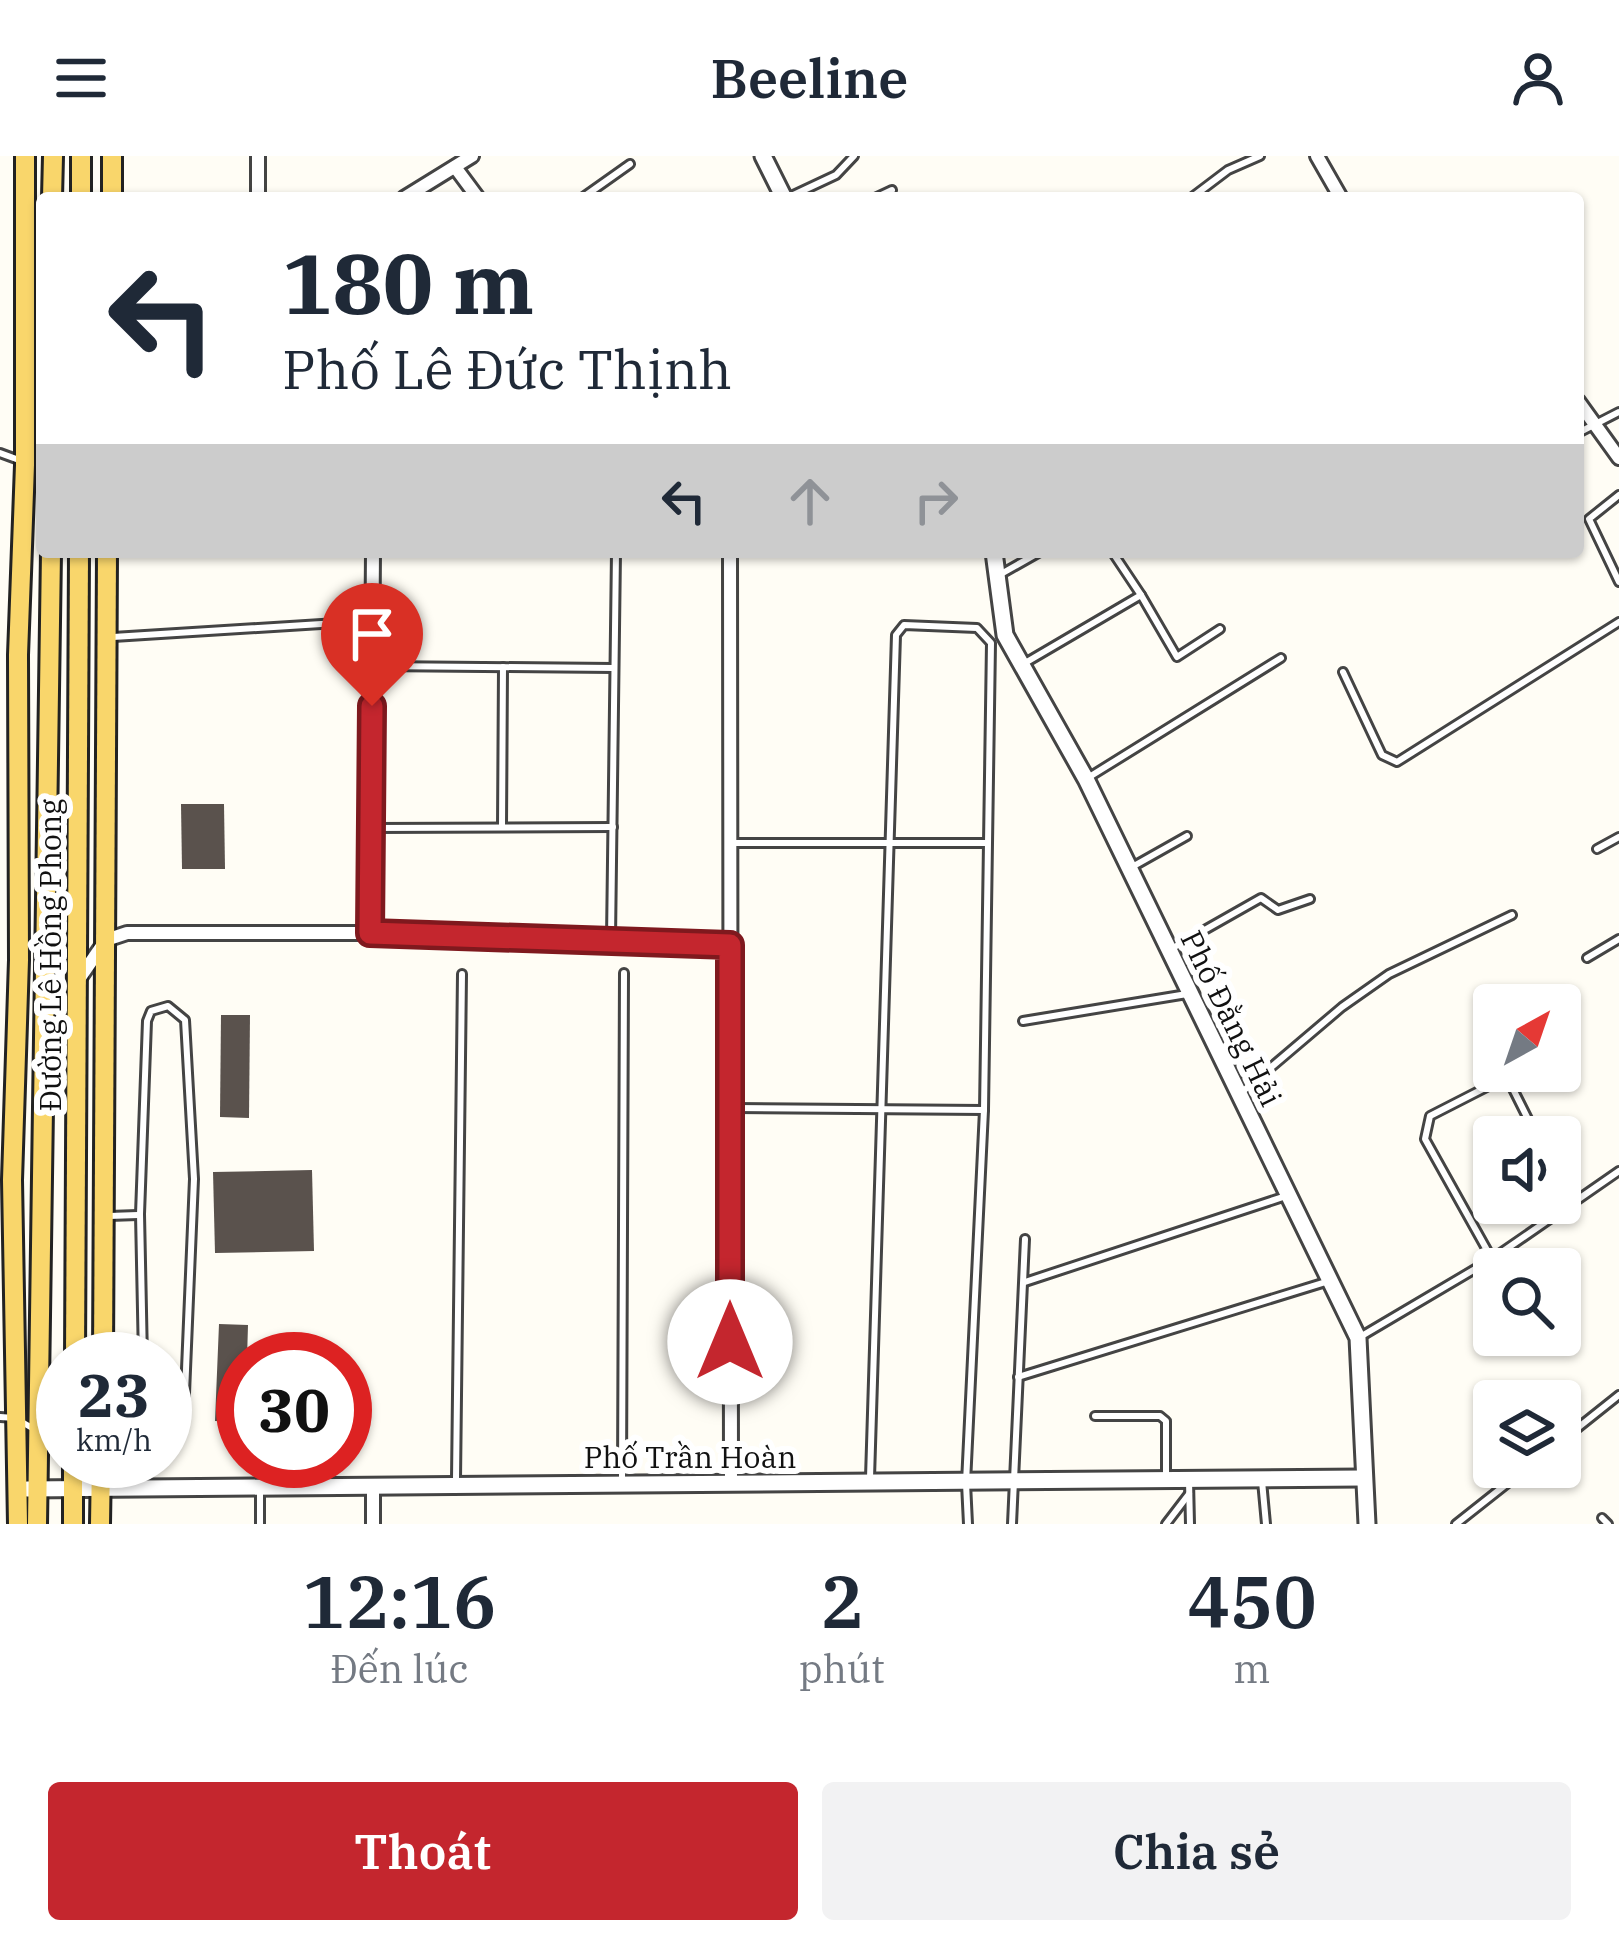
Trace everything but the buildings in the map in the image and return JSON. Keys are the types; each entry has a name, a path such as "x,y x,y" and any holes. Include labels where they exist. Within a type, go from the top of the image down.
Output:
{"main road":[{"name":"Đường Lê Hồng Phong","path":"25,156 33,465 11,654 19,960 6,1180 7,1418 37,1524"},
{"path":"52,156 52,192"},
{"path":"81,156 81,192"},
{"path":"112,156 112,192"},
{"name":"Đường Lê Hồng Phong","path":"39,1332 51,558"},
{"name":"Đường Lê Hồng Phong","path":"75,1332 79,558"},
{"name":"Đường Lê Hồng Phong","path":"104,1332 107,558"},
{"name":"Đường Lê Hồng Phong","path":"17,1524 36,1443"},
{"path":"73,1488 73,1524"},
{"path":"98,1488 100,1524"}],"street":[{"path":"257,192 258,156"},
{"path":"414,192 472,156"},
{"path":"763,156 783,192"},
{"path":"1317,156 1338,192"},
{"path":"455,166 474,192"},
{"path":"1584,409 1619,458"},
{"path":"370,933 373,558"},
{"path":"730,558 731,1482"},
{"name":"Phố Đằng Hải","path":"995,558 1001,622 1086,779 1358,1339 1366,1524"},
{"path":"79,980 106,940 127,933 370,933 730,945"},
{"name":"Phố Trần Hoàn","path":"373,1486 1166,1481 1189,1487 1362,1478"},
{"path":"373,1486 373,1524"},
{"name":"Phố Trần Hoàn","path":"27,1490 73,1488"}],"lane":[{"path":"799,192 836,175 854,156"},
{"path":"1199,192 1228,170 1261,156"},
{"path":"590,192 630,164"},
{"path":"888,192 892,190"},
{"path":"1584,430 1619,412"},
{"path":"0,453 33,465"},
{"path":"1619,495 1589,518 1619,582"},
{"path":"610,943 616,558"},
{"path":"997,576 1029,558"},
{"path":"1116,558 1178,657 1220,629"},
{"path":"1022,664 1141,595"},
{"path":"106,638 373,621"},
{"path":"1342,672 1382,755 1397,762 1619,622"},
{"path":"869,1482 896,635 904,625 977,628 991,643 983,1110 968,1524"},
{"path":"1086,779 1282,658"},
{"path":"372,666 615,668"},
{"path":"502,827 503,667"},
{"path":"373,828 613,827"},
{"path":"1129,868 1187,836"},
{"path":"1597,849 1619,837"},
{"path":"730,843 986,843"},
{"path":"1168,951 1261,898 1278,910 1310,899"},
{"path":"1239,1094 1389,974 1511,915"},
{"path":"1587,958 1619,939"},
{"path":"622,1483 624,973"},
{"path":"456,1485 462,974"},
{"path":"1022,1021 1187,994"},
{"path":"142,1332 140,1214 148,1022 151,1011 168,1006 185,1020 194,1179 188,1332"},
{"path":"1477,1092 1430,1116 1425,1139 1486,1248"},
{"path":"730,1108 983,1110"},
{"path":"1581,1200 1619,1171"},
{"path":"1024,1282 1289,1195"},
{"path":"106,1216 140,1214"},
{"path":"1509,1248 1546,1224"},
{"path":"1012,1524 1025,1239"},
{"path":"1358,1339 1473,1270"},
{"path":"1018,1377 1330,1281"},
{"path":"1581,1425 1619,1395"},
{"path":"1095,1416 1160,1416 1166,1421 1166,1481"},
{"path":"7,1418 36,1431"},
{"path":"1262,1480 1266,1524"},
{"path":"1166,1524 1189,1487"},
{"path":"1189,1487 1190,1524"},
{"path":"260,1488 260,1524"},
{"path":"1456,1524 1501,1488"}],"route":[{"path":"372,706 370,933 730,945 730,1342"}]}
